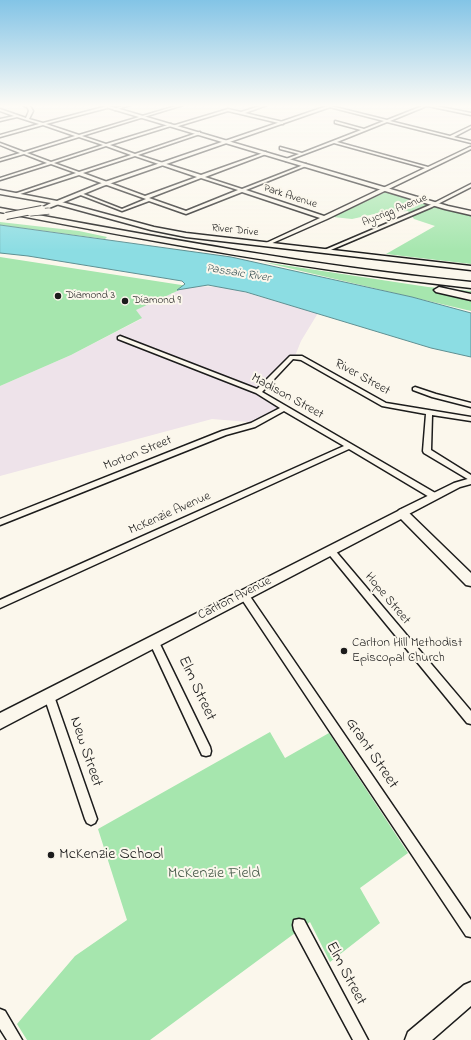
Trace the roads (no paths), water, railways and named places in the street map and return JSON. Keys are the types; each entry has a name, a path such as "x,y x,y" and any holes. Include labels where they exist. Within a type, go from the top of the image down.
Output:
{"highway":[{"path":"0,202 55,212 158,235 366,267 471,280"},
{"path":"0,205 55,212"},
{"path":"2,216 63,227 345,269 471,285"},
{"path":"345,269 471,297"}],"main road":[{"path":"2,216 24,214 42,209 105,184 194,154"},
{"path":"267,154 384,189 471,213"},
{"name":"River Drive","path":"0,192 58,203"},
{"path":"2,216 24,212 34,208 36,204 35,201 28,197"},
{"path":"402,513 471,581"},
{"name":"Carlton Avenue","path":"0,721 402,513"},
{"path":"416,1040 471,992"}],"street":[{"path":"0,160 22,154"},
{"path":"25,154 180,212 190,212 305,165"},
{"path":"0,179 79,154"},
{"name":"Park Avenue","path":"131,154 324,218"},
{"path":"15,195 139,154"},
{"path":"80,194 122,210 201,177 264,154"},
{"path":"287,160 302,154"},
{"path":"376,154 429,168"},
{"path":"268,244 459,154"},
{"name":"Aycrigg Avenue","path":"324,251 436,204 471,185"},
{"name":"River Drive","path":"58,203 173,233 471,268"},
{"path":"24,214 83,211 103,214"},
{"name":"Madison Street","path":"120,338 258,392 434,496"},
{"name":"River Street","path":"258,392 292,357 302,358 384,406 471,419"},
{"path":"416,389 434,396 471,404"},
{"name":"Morton Street","path":"0,522 224,432 253,425 284,408"},
{"path":"429,412 426,451 471,479"},
{"name":"McKenzie Avenue","path":"0,604 350,446"},
{"name":"Carlton Avenue","path":"402,513 471,479"},
{"name":"Hope Street","path":"330,550 471,719"},
{"name":"Grant Street","path":"244,595 471,931"},
{"name":"Elm Street","path":"154,641 206,750"},
{"name":"New Street","path":"49,696 91,819"},
{"name":"Elm Street","path":"299,925 361,1040"},
{"path":"0,1016 15,1040"}],"water":[{"name":"Passaic River","path":"0,225 231,257 412,297 471,313 471,357 431,348 246,292 208,285 177,290 185,284 182,281 28,256 0,253"}],"place":[{"name":"Diamond 3","path":"58,296"},
{"name":"Diamond 9","path":"125,301"},
{"name":"Carlton Hill Methodist Episcopal Church","path":"344,651"},
{"name":"McKenzie School","path":"51,855"}],"park label":[{"name":"McKenzie Field","path":"214,874"}]}
